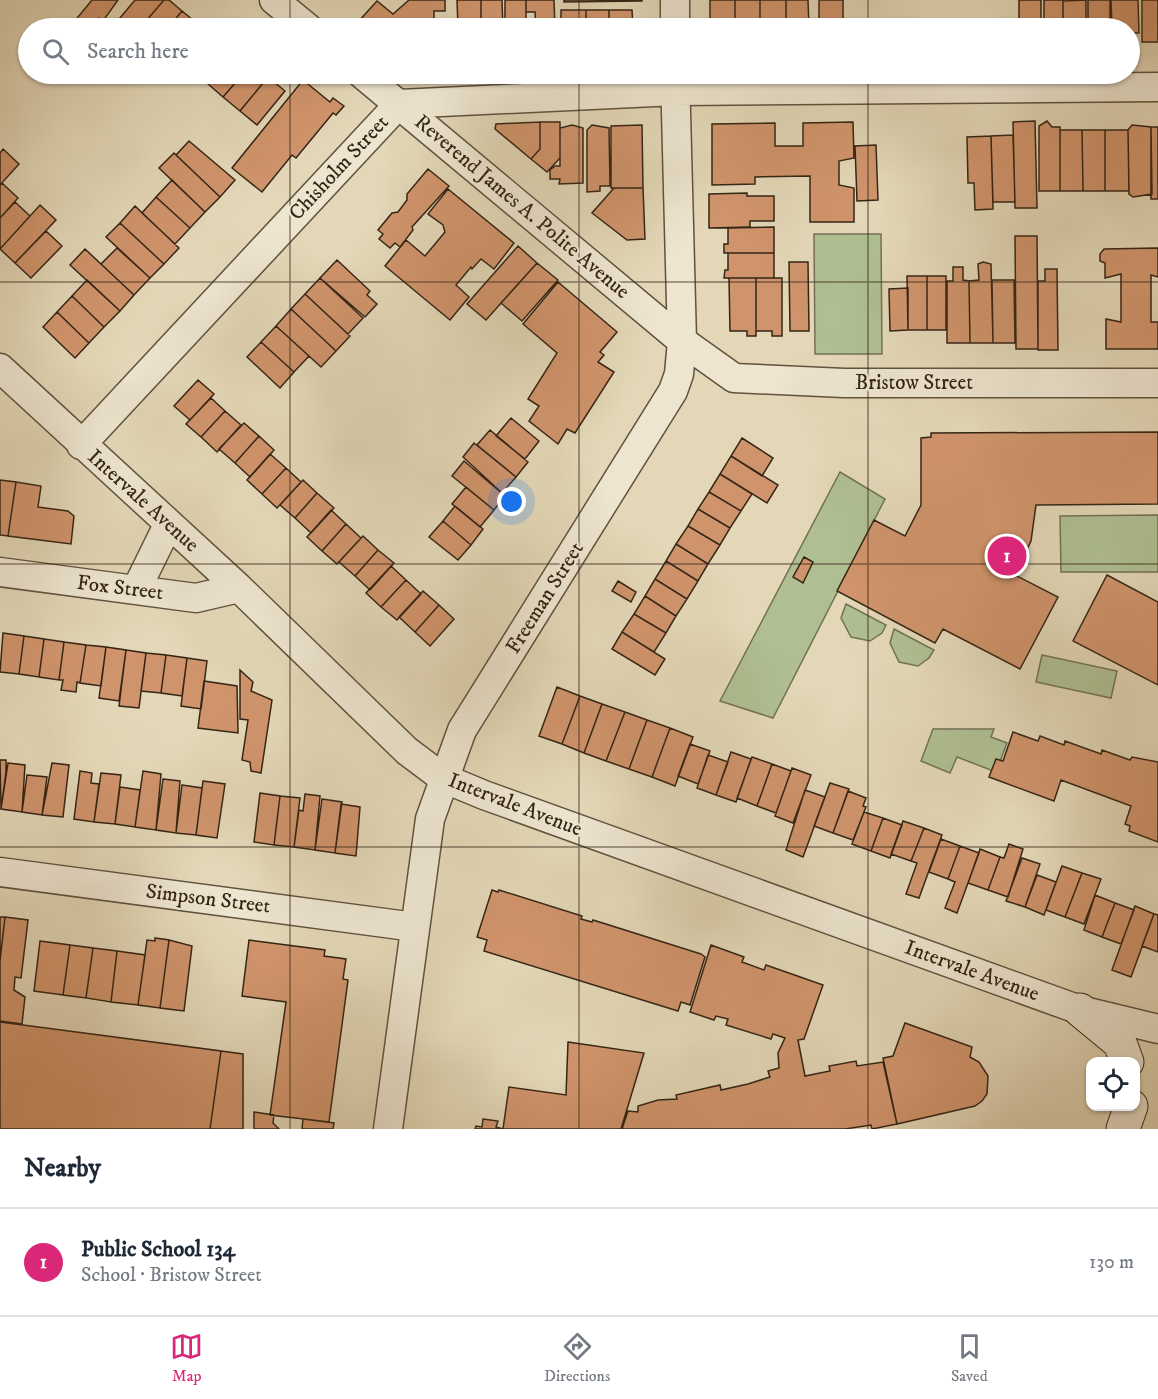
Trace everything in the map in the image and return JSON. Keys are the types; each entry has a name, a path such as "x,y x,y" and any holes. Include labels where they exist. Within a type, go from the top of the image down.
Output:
{"street":[{"path":"274,0 296,18"},
{"path":"675,0 675,18"},
{"name":"Reverend James A. Polite Avenue","path":"374,84 682,341"},
{"name":"Chisholm Street","path":"81,445 399,104 651,84"},
{"name":"Freeman Street","path":"388,1129 430,819 443,778 462,730 673,392 680,374 682,341 676,84"},
{"name":"Chisholm Street","path":"869,84 1158,87"},
{"name":"Bristow Street","path":"682,341 734,378 844,383 1158,383"},
{"name":"Intervale Avenue","path":"0,368 239,588 407,751 443,778 484,795 1080,1010 1158,1029"},
{"path":"136,590 168,525"},
{"name":"Fox Street","path":"0,572 196,598 239,588"},
{"name":"Simpson Street","path":"0,872 415,927"},
{"path":"1080,1010 1120,1043 1125,1057"},
{"path":"1124,1129 1130,1111"}],"green space":[{"path":"814,234 881,234 882,354 815,354"},
{"path":"840,472 885,499 773,718 720,701"},
{"path":"1158,515 1158,572 1061,572 1060,516"},
{"path":"846,604 886,625 882,633 870,641 851,637 841,618"},
{"path":"894,629 934,650 929,658 918,666 899,662 890,643"},
{"path":"1042,655 1117,671 1111,698 1036,682"},
{"path":"933,729 994,729 991,737 1007,743 996,772 957,757 950,773 921,761"}],"building":[{"path":"92,0 118,0 105,18 77,18"},
{"path":"135,0 164,0 149,18 120,18"},
{"path":"164,0 169,0 182,11 176,18 149,18"},
{"path":"409,0 445,0 445,11 434,11 434,18 362,18 377,1 393,14"},
{"path":"457,0 481,0 481,18 458,18"},
{"path":"481,0 502,0 503,18 481,18"},
{"path":"505,0 526,0 526,18 505,18"},
{"path":"526,0 554,0 555,18 535,18 535,12 526,12"},
{"path":"564,0 642,0 642,1 564,2"},
{"path":"710,0 735,0 735,18 710,18"},
{"path":"735,0 760,0 760,18 735,18"},
{"path":"760,0 786,0 786,18 760,18"},
{"path":"786,0 808,0 809,18 786,18"},
{"path":"819,0 843,0 843,18 819,18"},
{"path":"1019,0 1041,0 1041,18 1019,18"},
{"path":"1044,0 1063,0 1063,18 1044,18"},
{"path":"1086,0 1086,18 1063,18 1063,1"},
{"path":"1088,0 1110,0 1110,18 1088,18"},
{"path":"1111,0 1138,0 1139,18 1112,18"},
{"path":"1142,0 1158,0 1158,42 1142,42"},
{"path":"561,10 586,10 586,18 561,18"},
{"path":"586,10 609,10 609,18 586,18"},
{"path":"609,10 632,10 632,18 609,18"},
{"path":"182,11 190,18 176,18"},
{"path":"208,84 234,84 223,97"},
{"path":"234,84 262,84 240,111 223,97"},
{"path":"262,84 276,84 285,91 257,125 240,111"},
{"path":"300,84 308,84 330,102 333,98 344,106 336,115 333,113 296,158 292,155 262,192 232,168"},
{"path":"1035,121 1037,208 1015,208 1013,122"},
{"path":"1047,121 1052,127 1060,127 1060,191 1039,191 1039,126"},
{"path":"540,122 540,149 531,159 495,129 496,124"},
{"path":"540,122 560,122 560,158 547,172 531,159 540,149"},
{"path":"853,122 854,158 839,161 839,185 854,188 854,222 810,222 810,176 755,177 755,184 712,185 712,124 775,123 775,146 803,146 803,123"},
{"path":"572,125 583,128 583,183 559,184 560,179 550,179 550,170 555,166 560,166 560,128"},
{"path":"592,125 609,128 610,186 600,186 600,191 587,192 587,130"},
{"path":"642,125 643,188 611,188 611,126"},
{"path":"1132,125 1151,127 1152,194 1133,197 1129,194 1128,130"},
{"path":"1151,127 1158,127 1158,199 1151,199"},
{"path":"1060,130 1082,130 1083,191 1060,191"},
{"path":"1082,130 1105,130 1105,191 1083,191"},
{"path":"1105,130 1128,130 1129,191 1105,191"},
{"path":"1013,135 1015,202 993,202 991,136"},
{"path":"991,136 993,209 975,210 974,183 968,183 967,137"},
{"path":"189,141 235,180 220,197 176,155"},
{"path":"876,145 878,200 857,201 855,146"},
{"path":"3,149 19,164 0,185 0,153"},
{"path":"174,153 220,197 205,212 159,168"},
{"path":"428,169 449,186 412,227 413,230 400,247 395,243 390,248 379,239 383,234 378,230 392,213 398,212 407,200 407,194"},
{"path":"172,180 205,212 190,228 156,197"},
{"path":"2,183 18,198 0,218 0,185"},
{"path":"614,188 643,188 645,239 627,240 592,213"},
{"path":"448,189 514,243 494,269 481,259 456,285 469,297 450,320 385,266 406,240 425,256 445,232 443,225 428,214"},
{"path":"747,193 747,196 774,196 774,221 750,221 750,227 709,228 709,194"},
{"path":"156,197 190,228 175,244 142,213"},
{"path":"15,202 30,216 0,249 0,218"},
{"path":"40,205 56,220 15,263 0,249"},
{"path":"135,206 179,248 164,264 120,223"},
{"path":"120,223 164,264 150,278 106,237"},
{"path":"774,227 774,253 724,253 724,244 728,244 728,228"},
{"path":"46,231 62,246 31,278 15,263"},
{"path":"1015,236 1037,236 1038,349 1016,349"},
{"path":"518,246 537,263 486,320 467,304"},
{"path":"117,248 150,278 134,295 101,264"},
{"path":"1158,248 1158,277 1151,275 1151,322 1158,322 1158,349 1106,349 1106,319 1121,322 1121,274 1105,278 1105,263 1100,261 1100,254 1104,249"},
{"path":"85,249 134,295 120,311 70,265"},
{"path":"728,253 774,253 774,278 724,278 725,270 728,270"},
{"path":"337,260 370,291 367,295 377,304 365,317 320,278"},
{"path":"789,262 808,262 809,331 790,331"},
{"path":"983,262 991,264 993,343 970,343 969,281 979,280 978,264"},
{"path":"537,263 558,280 522,321 501,303"},
{"path":"953,267 963,267 963,280 969,281 970,343 947,343 947,281 953,281"},
{"path":"1045,269 1057,269 1058,350 1038,350 1038,281 1045,281"},
{"path":"907,276 927,276 927,330 908,330"},
{"path":"927,276 946,276 946,330 927,330"},
{"path":"320,278 363,318 348,334 305,294"},
{"path":"729,278 756,278 756,336 747,336 747,331 730,331"},
{"path":"756,278 782,278 782,336 772,336 772,331 756,331"},
{"path":"87,280 120,311 104,327 72,296"},
{"path":"992,280 1014,280 1015,343 993,343"},
{"path":"558,282 617,332 600,352 604,355 598,362 614,372 575,433 567,429 558,444 529,421 539,406 528,399 557,353 523,324"},
{"path":"908,288 908,330 890,331 889,289"},
{"path":"305,294 350,336 336,351 291,309"},
{"path":"72,296 104,327 89,343 57,312"},
{"path":"291,309 336,351 321,367 276,326"},
{"path":"57,312 89,343 75,358 43,327"},
{"path":"276,326 309,356 294,372 261,342"},
{"path":"261,342 294,372 280,388 247,357"},
{"path":"198,380 214,394 190,420 174,406"},
{"path":"211,398 225,411 201,437 186,424"},
{"path":"225,411 241,425 217,452 201,437"},
{"path":"511,418 539,441 525,459 496,436"},
{"path":"244,423 259,436 235,463 219,449"},
{"path":"490,430 528,462 516,477 477,445"},
{"path":"1158,432 1158,504 1036,505 1031,541 1015,575 1058,597 1020,669 943,629 935,643 837,591 874,520 905,536 921,505 921,438 931,437 931,433"},
{"path":"259,436 274,450 250,477 235,463"},
{"path":"742,438 773,458 762,476 731,456"},
{"path":"474,443 516,477 502,493 463,457"},
{"path":"270,454 286,468 262,494 247,480"},
{"path":"731,456 778,485 767,503 720,474"},
{"path":"464,461 505,496 494,510 452,476"},
{"path":"286,468 301,482 277,508 262,494"},
{"path":"720,474 752,494 741,511 709,492"},
{"path":"0,480 16,482 8,536 0,535"},
{"path":"303,480 317,493 295,518 280,505"},
{"path":"16,482 41,486 38,507 68,511 74,516 71,544 8,536"},
{"path":"466,487 494,510 480,527 452,504"},
{"path":"709,492 741,511 730,528 698,509"},
{"path":"317,493 334,508 311,533 295,518"},
{"path":"455,506 483,529 471,545 443,521"},
{"path":"698,509 730,528 720,545 688,526"},
{"path":"331,510 346,524 322,551 307,537"},
{"path":"443,521 471,545 458,560 429,537"},
{"path":"346,524 361,538 337,564 322,551"},
{"path":"688,526 720,545 708,564 676,544"},
{"path":"363,536 378,550 355,576 339,562"},
{"path":"676,544 708,564 698,581 666,561"},
{"path":"378,550 394,563 370,590 355,576"},
{"path":"804,557 813,562 803,583 793,577"},
{"path":"666,561 698,581 687,599 655,579"},
{"path":"391,566 406,580 381,607 366,593"},
{"path":"1107,575 1158,602 1158,685 1073,641"},
{"path":"655,579 687,599 676,616 645,596"},
{"path":"406,580 421,594 397,620 381,607"},
{"path":"618,581 636,592 631,602 612,591"},
{"path":"423,591 439,605 415,632 399,617"},
{"path":"645,596 676,616 666,633 634,614"},
{"path":"439,605 454,619 430,646 415,632"},
{"path":"634,614 666,633 654,652 622,632"},
{"path":"622,632 665,659 655,675 612,649"},
{"path":"3,633 24,636 19,674 0,672"},
{"path":"24,636 44,639 39,677 19,674"},
{"path":"44,639 64,642 59,680 39,677"},
{"path":"64,642 86,645 80,683 77,682 76,692 61,690 63,680 59,680"},
{"path":"86,645 106,647 101,686 80,683"},
{"path":"106,647 126,650 119,701 99,698"},
{"path":"126,650 146,653 139,708 119,706"},
{"path":"146,653 166,655 161,693 141,691"},
{"path":"166,655 187,658 182,696 161,693"},
{"path":"187,658 207,661 201,709 181,706"},
{"path":"240,670 253,682 251,691 272,700 261,773 251,771 250,762 242,760 248,720 240,719"},
{"path":"204,681 237,686 238,733 198,728"},
{"path":"557,687 580,696 562,744 539,736"},
{"path":"580,696 602,704 584,753 562,744"},
{"path":"602,704 625,712 606,761 584,753"},
{"path":"625,712 647,720 629,769 606,761"},
{"path":"647,720 670,728 652,777 629,769"},
{"path":"670,728 693,737 675,786 652,777"},
{"path":"1013,732 1038,741 1040,736 1064,745 1065,741 1101,754 1102,750 1130,760 1132,757 1158,762 1158,842 1129,831 1130,826 1125,824 1131,806 1061,780 1054,801 989,777 996,759 1003,761"},
{"path":"690,744 710,751 698,784 678,776"},
{"path":"731,752 751,759 736,802 716,795"},
{"path":"708,755 728,762 716,795 697,788"},
{"path":"752,757 772,764 757,806 737,798"},
{"path":"0,760 6,760 1,809"},
{"path":"8,763 25,765 22,812 1,809"},
{"path":"52,763 69,765 63,817 42,815"},
{"path":"772,764 791,771 776,813 757,806"},
{"path":"792,768 811,775 793,823 775,816"},
{"path":"80,771 92,773 91,783 99,784 94,822 74,819"},
{"path":"143,771 161,774 156,830 135,827"},
{"path":"101,773 121,775 115,824 94,822"},
{"path":"27,775 47,777 42,815 22,812"},
{"path":"163,779 180,781 176,833 156,830"},
{"path":"203,781 225,784 217,838 196,835"},
{"path":"830,783 849,789 833,833 814,826"},
{"path":"182,785 202,788 196,835 176,833"},
{"path":"120,787 140,790 135,827 115,824"},
{"path":"805,790 825,797 803,857 786,850"},
{"path":"848,791 866,798 863,806 866,807 853,840 833,833"},
{"path":"260,793 280,796 274,845 254,842"},
{"path":"305,794 320,796 315,850 294,847 299,810 303,811"},
{"path":"280,796 300,798 294,847 274,845"},
{"path":"322,799 342,802 335,853 315,850"},
{"path":"341,804 360,807 356,856 335,853"},
{"path":"864,812 883,818 871,851 852,844"},
{"path":"883,818 902,825 890,858 871,851"},
{"path":"903,821 924,828 911,861 891,854"},
{"path":"924,828 942,835 919,898 906,894 917,863 911,861"},
{"path":"941,839 960,846 948,879 929,872"},
{"path":"1009,844 1023,849 1008,897 988,890 1000,857 1004,858"},
{"path":"960,846 979,853 957,913 945,908 955,882 948,879"},
{"path":"980,849 1000,857 988,890 968,883"},
{"path":"1022,858 1040,864 1025,907 1006,901"},
{"path":"1062,866 1082,873 1065,917 1046,910"},
{"path":"1082,873 1101,879 1084,924 1065,917"},
{"path":"1037,875 1056,882 1044,915 1025,907"},
{"path":"492,890 498,892 499,890 582,916 581,919 592,922 593,920 701,954 705,957 690,1005 681,1002 678,1011 484,951 487,940 477,937"},
{"path":"1095,895 1115,903 1102,937 1084,930"},
{"path":"1115,903 1134,910 1121,944 1102,937"},
{"path":"1135,906 1154,914 1131,977 1112,970"},
{"path":"1154,914 1158,915 1158,952 1142,946"},
{"path":"0,917 5,917 0,961"},
{"path":"5,917 28,920 21,978 15,977 14,990 25,997 22,1024 0,1021 0,961"},
{"path":"155,938 169,940 160,1008 138,1005 147,940 155,941"},
{"path":"169,940 192,946 184,1011 160,1008"},
{"path":"249,940 325,950 324,956 346,959 343,979 348,980 329,1122 270,1115 286,1002 242,996"},
{"path":"40,941 70,945 63,995 34,991"},
{"path":"70,945 93,948 86,998 63,995"},
{"path":"711,945 744,957 742,962 764,970 766,965 823,985 804,1039 798,1040 805,1076 830,1071 829,1066 856,1061 857,1066 883,1062 897,1124 872,1129 871,1125 845,1129 622,1129 628,1111 638,1112 638,1106 658,1100 677,1099 676,1095 720,1085 721,1090 748,1084 770,1077 768,1071 779,1068 778,1053 785,1038 773,1034 771,1039 726,1025 728,1019 716,1016 714,1020 690,1012"},
{"path":"93,948 117,951 111,1002 86,998"},
{"path":"117,951 145,955 138,1005 111,1002"},
{"path":"0,1022 221,1051 210,1129 0,1129"},
{"path":"905,1023 972,1047 970,1057 979,1062 988,1076 987,1094 982,1101 975,1106 897,1124 883,1058 893,1056"},
{"path":"568,1042 644,1053 621,1129 503,1129 509,1087 566,1095"},
{"path":"221,1051 243,1054 243,1129 210,1129"},
{"path":"254,1112 274,1115 273,1123 279,1129 254,1129"},
{"path":"303,1119 334,1123 333,1129 302,1129"},
{"path":"483,1119 498,1121 496,1127 503,1129 475,1129 476,1126 482,1127"}],"place":[{"name":"Public School 134","path":"1007,556"}]}
